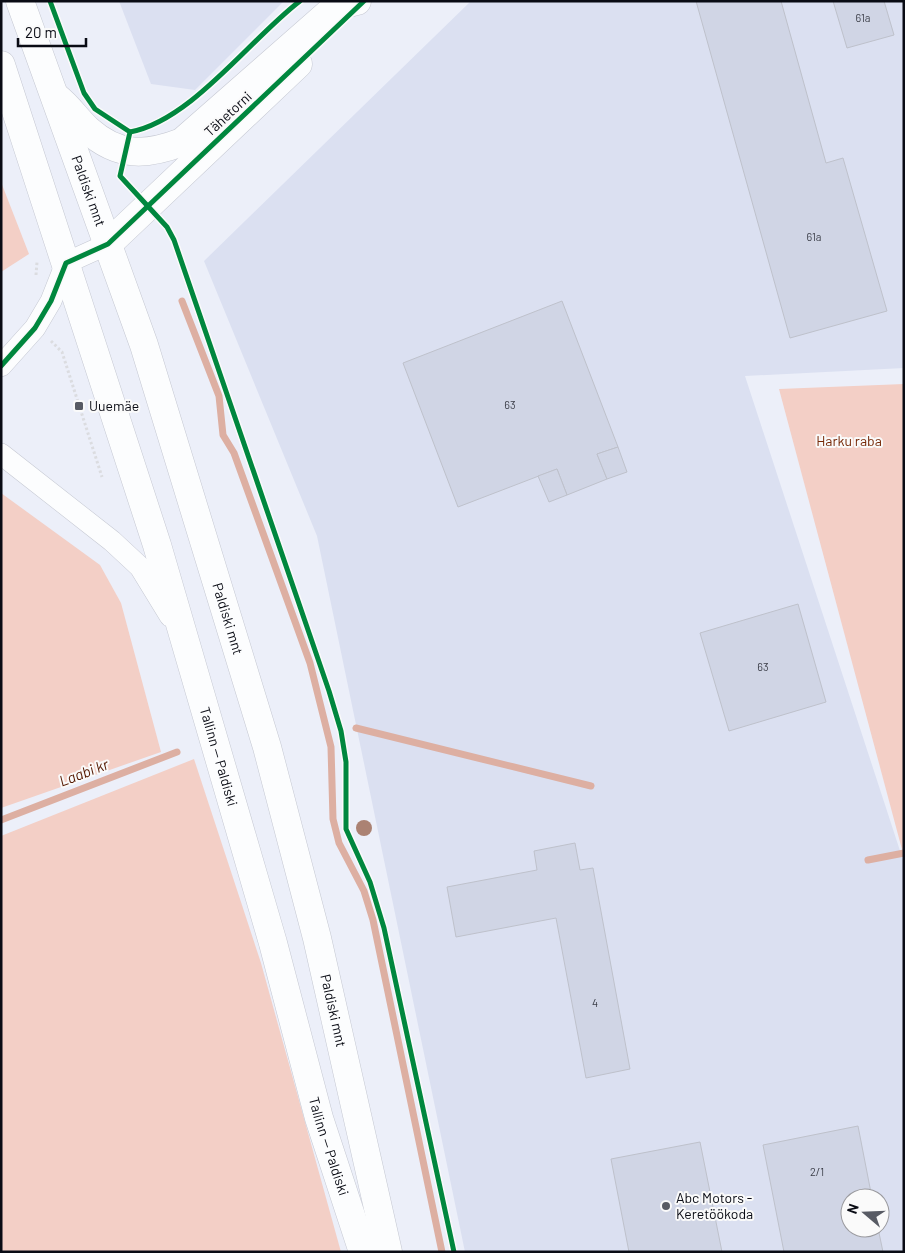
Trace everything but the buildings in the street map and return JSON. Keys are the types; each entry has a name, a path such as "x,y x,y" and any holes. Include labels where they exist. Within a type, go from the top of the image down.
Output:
{"main road":[{"name":"Paldiski mnt","path":"20,1 144,345 267,747 317,938 388,1252"},
{"path":"56,97 72,109 87,129 112,146 142,153 159,151 182,142 338,6 357,1"},
{"name":"Tähetorni","path":"108,244 364,1"},
{"path":"1,65 66,263"},
{"name":"Tallinn — Paldiski","path":"66,263 157,545 273,944 319,1118 363,1252"}],"street":[{"path":"1,366 35,328 51,300 66,263 108,244"},
{"path":"1,454 112,541 140,567 160,598 188,650"}],"shaded area":[{"path":"119,1 284,1 195,90 151,84"},
{"path":"471,1 904,1 904,368 745,376 904,863 904,1252 465,1252 317,536 204,261"}],"green space":[{"path":"1,182 29,254 1,272"},
{"name":"Harku raba","path":"904,384 904,857 779,389"},
{"path":"1,493 100,565 121,603 161,752 1,808"},
{"path":"194,759 261,963 341,1252 1,1252 1,836"}],"waterway":[{"path":"182,301 219,396 223,435 234,453 310,663 331,747 333,819 339,843 364,891 373,920 442,1252"},
{"path":"356,728 591,786"},
{"name":"Laabi kr","path":"1,820 177,752"},
{"name":"Laabi kr","path":"868,860 904,853"}],"cycle path":[{"path":"50,1 84,93 95,109 130,132 120,176 167,227 174,240 329,691 341,731 346,762 346,829 370,882 384,928 454,1252"},
{"path":"130,132 153,125 198,95 300,1"},
{"path":"1,366 35,328 51,301 66,263 108,244 364,1"}],"place":[{"name":"Uuemäe","path":"79,406"},
{"name":"Abc Motors - Keretöökoda","path":"666,1206"}]}
